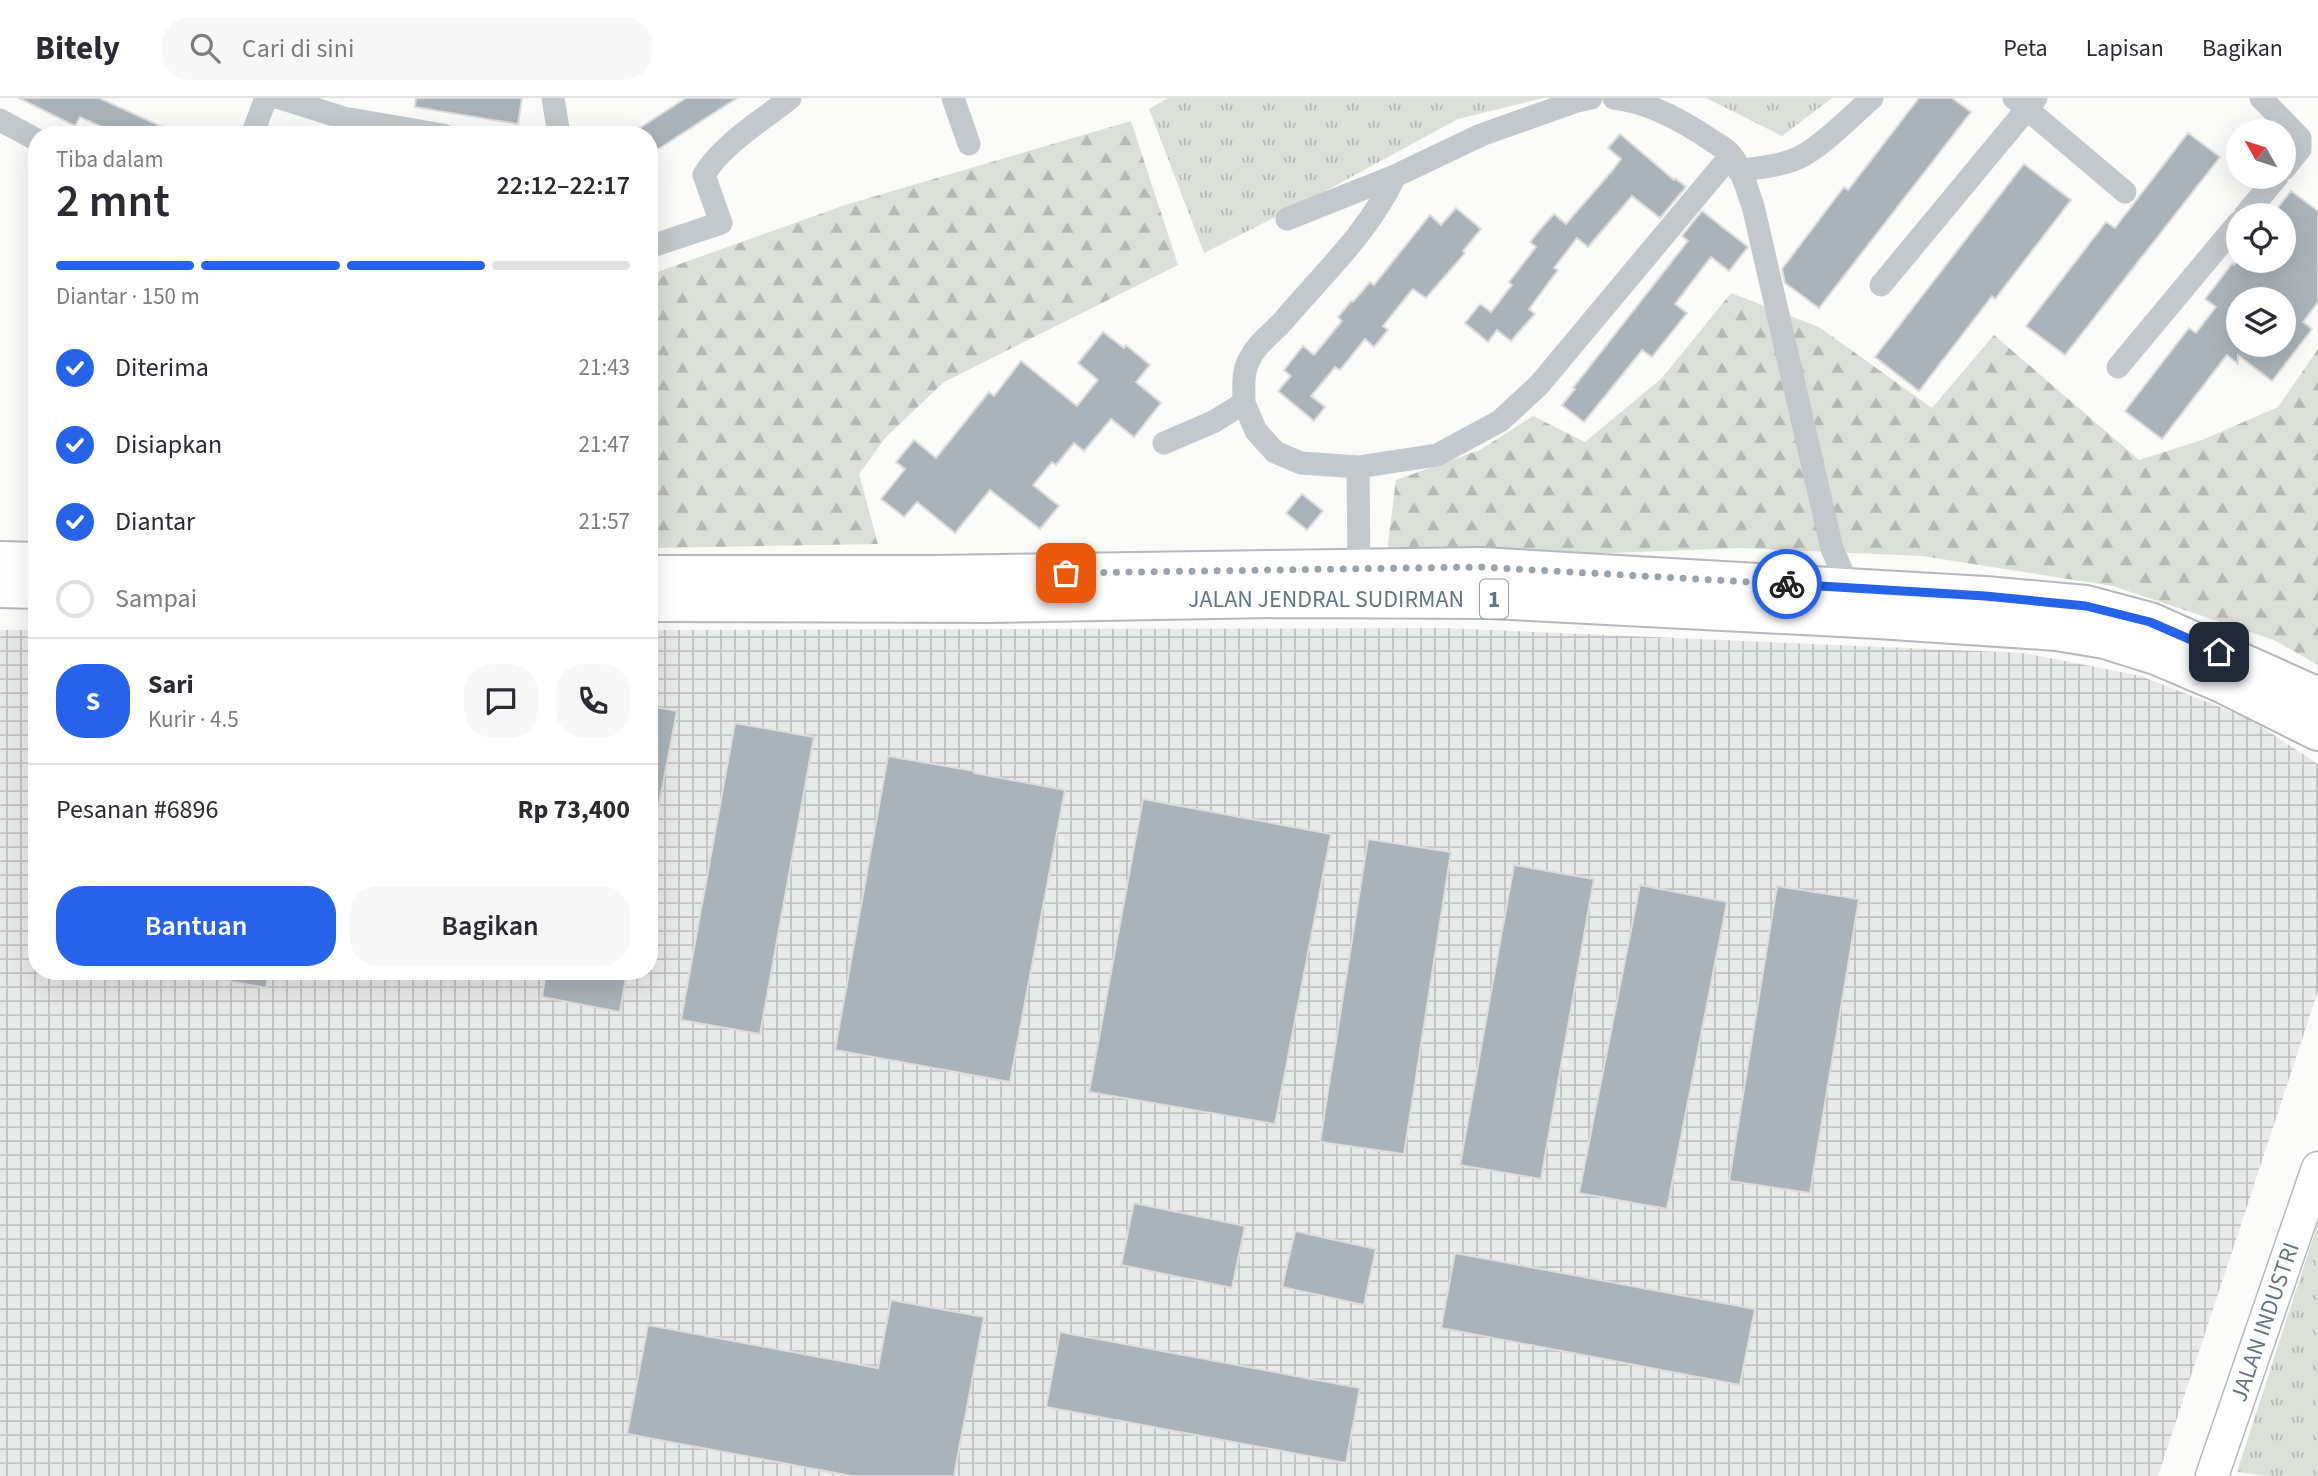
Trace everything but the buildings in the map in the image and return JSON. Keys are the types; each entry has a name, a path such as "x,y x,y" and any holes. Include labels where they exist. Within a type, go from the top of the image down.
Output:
{"highway":[{"path":"0,561 28,562"},
{"name":"JALAN JENDRAL SUDIRMAN","path":"658,575 933,575 1480,567 1849,587 2086,606 2150,622 2318,697"},
{"path":"0,588 28,589"},
{"name":"JALAN JENDRAL SUDIRMAN","path":"658,602 992,603 1278,598 1491,598 1878,618 2043,630 2105,639 2156,655 2222,683 2318,731"}],"street":[{"path":"255,126 266,98"},
{"path":"280,98 344,118 391,126"},
{"path":"553,98 558,126"},
{"path":"658,244 721,223 704,175 724,150 790,98"},
{"path":"953,98 969,144"},
{"path":"1287,219 1395,176 1480,135 1591,98"},
{"path":"1614,98 1631,100 1671,116 1699,132 1735,163 1753,206 1832,549 1849,587"},
{"path":"1395,176 1384,200 1349,248 1325,277 1310,288 1280,325 1262,339 1247,362 1244,403 1256,431 1275,452 1301,463 1358,467 1437,455 1500,421 1539,385 1735,163 1777,164 1803,155 1872,98"},
{"path":"2261,98 2281,119"},
{"path":"1881,285 2026,102 2125,192"},
{"path":"0,120 28,135"},
{"path":"2296,134 2300,138 2300,149 2296,154"},
{"path":"2255,203 2267,189"},
{"path":"2118,367 2226,237"},
{"path":"1164,443 1213,422 1244,403"},
{"path":"1358,467 1359,569"},
{"name":"JALAN INDUSTRI","path":"2212,1476 2318,1168"}],"shaded area":[{"path":"1445,628 2024,653 2141,676 2248,718 2318,764 2318,991 2158,1476 0,1476 0,630 28,630 28,980 658,980 658,630"}],"green space":[{"path":"1168,98 1543,98 1458,119 1204,253 1149,109"},
{"path":"1706,98 1832,98 1782,136"},
{"path":"1131,121 1178,265 944,382 886,437 859,474 878,544 658,548 658,272 845,205"},
{"path":"1731,293 1819,327 1932,408 1994,335 2139,460 2202,440 2278,407 2318,349 2318,665 2274,640 2113,586 1922,556 1740,548 1582,554 1387,551 1396,480 1480,450 1533,416 1585,442 1662,378"},
{"path":"2318,1223 2318,1476 2269,1476 2237,1472"}],"way so far":[{"path":"1066,573 1480,567 1787,584"}],"route":[{"path":"1787,584 1985,596 2086,606 2150,622 2219,652"}]}
